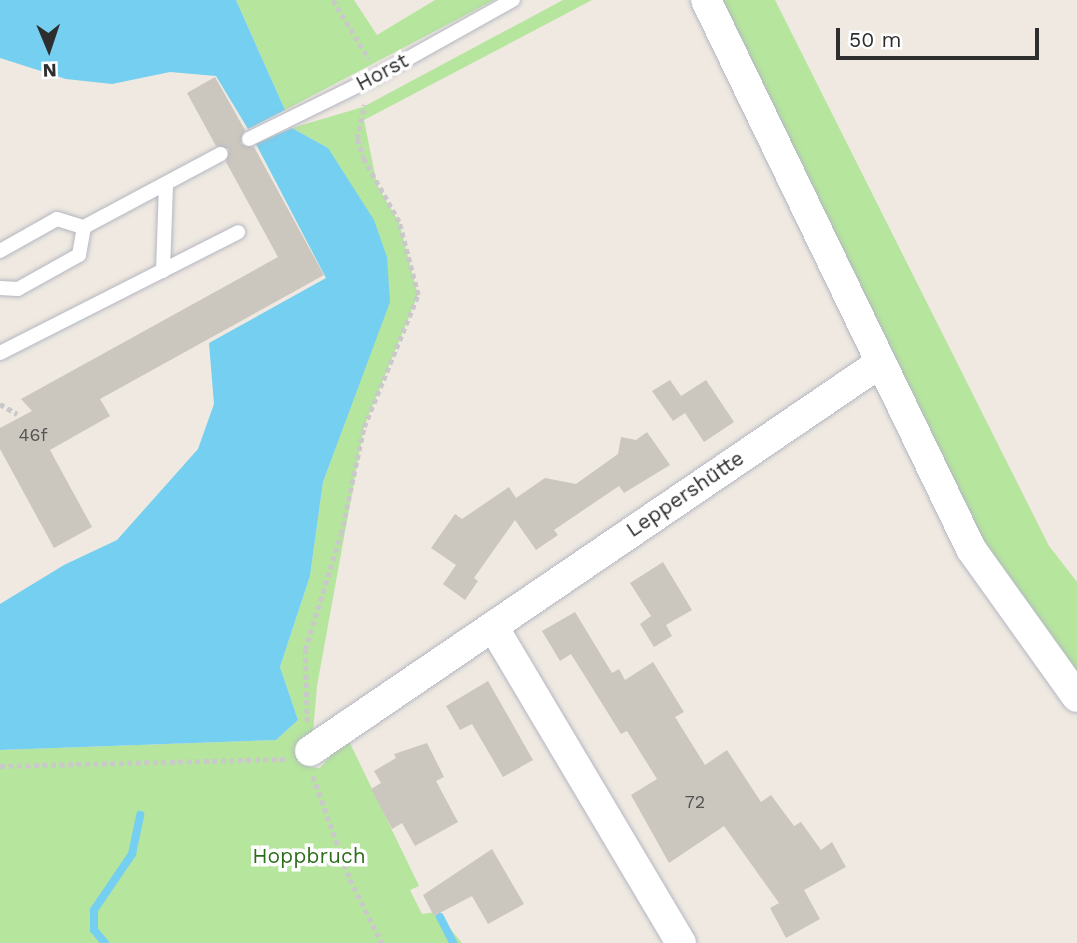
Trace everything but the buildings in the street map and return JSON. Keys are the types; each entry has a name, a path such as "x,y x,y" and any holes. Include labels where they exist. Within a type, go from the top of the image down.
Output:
{"street":[{"path":"706,0 971,549 1077,696"},
{"name":"Leppershütte","path":"310,751 494,628 531,597 880,363"},
{"path":"494,628 681,943"}],"lane":[{"name":"Horst","path":"249,139 375,77 513,0"},
{"path":"0,251 57,219 84,228 221,154"},
{"path":"163,271 166,185"},
{"path":"0,288 18,289 79,255 84,228"},
{"path":"0,353 238,232"}],"path":[{"path":"332,0 367,54 375,77 358,139 372,177 399,222 418,295 364,427 341,534 305,650 303,689 310,767 350,879 382,943"},
{"path":"0,404 17,414"},
{"path":"0,766 281,761 310,751"}],"green space":[{"path":"236,0 354,0 377,35 435,0 494,0 285,110"},
{"name":"Hoppbruch","path":"563,0 592,0 364,120 377,185 399,222 418,295 364,427 317,686 310,767 320,768 347,737 419,886 410,890 422,914 436,912 462,943 0,943 0,750 276,740 298,720 280,667 310,576 323,482 369,356 328,148 292,128 363,107"},
{"path":"706,0 775,0 1049,546 1077,582 1077,697 971,549"}],"water":[{"path":"0,0 236,0 285,110 248,129 216,76 170,72 112,84 66,79 0,58"},
{"path":"292,128 328,148 374,220 387,257 390,302 323,482 310,576 280,667 298,720 276,740 0,750 0,604 64,565 117,540 198,449 214,404 209,343 326,278 256,144"}],"waterway":[{"path":"105,943 94,930 94,910 132,854 140,815"},
{"path":"440,917 453,943"}]}
